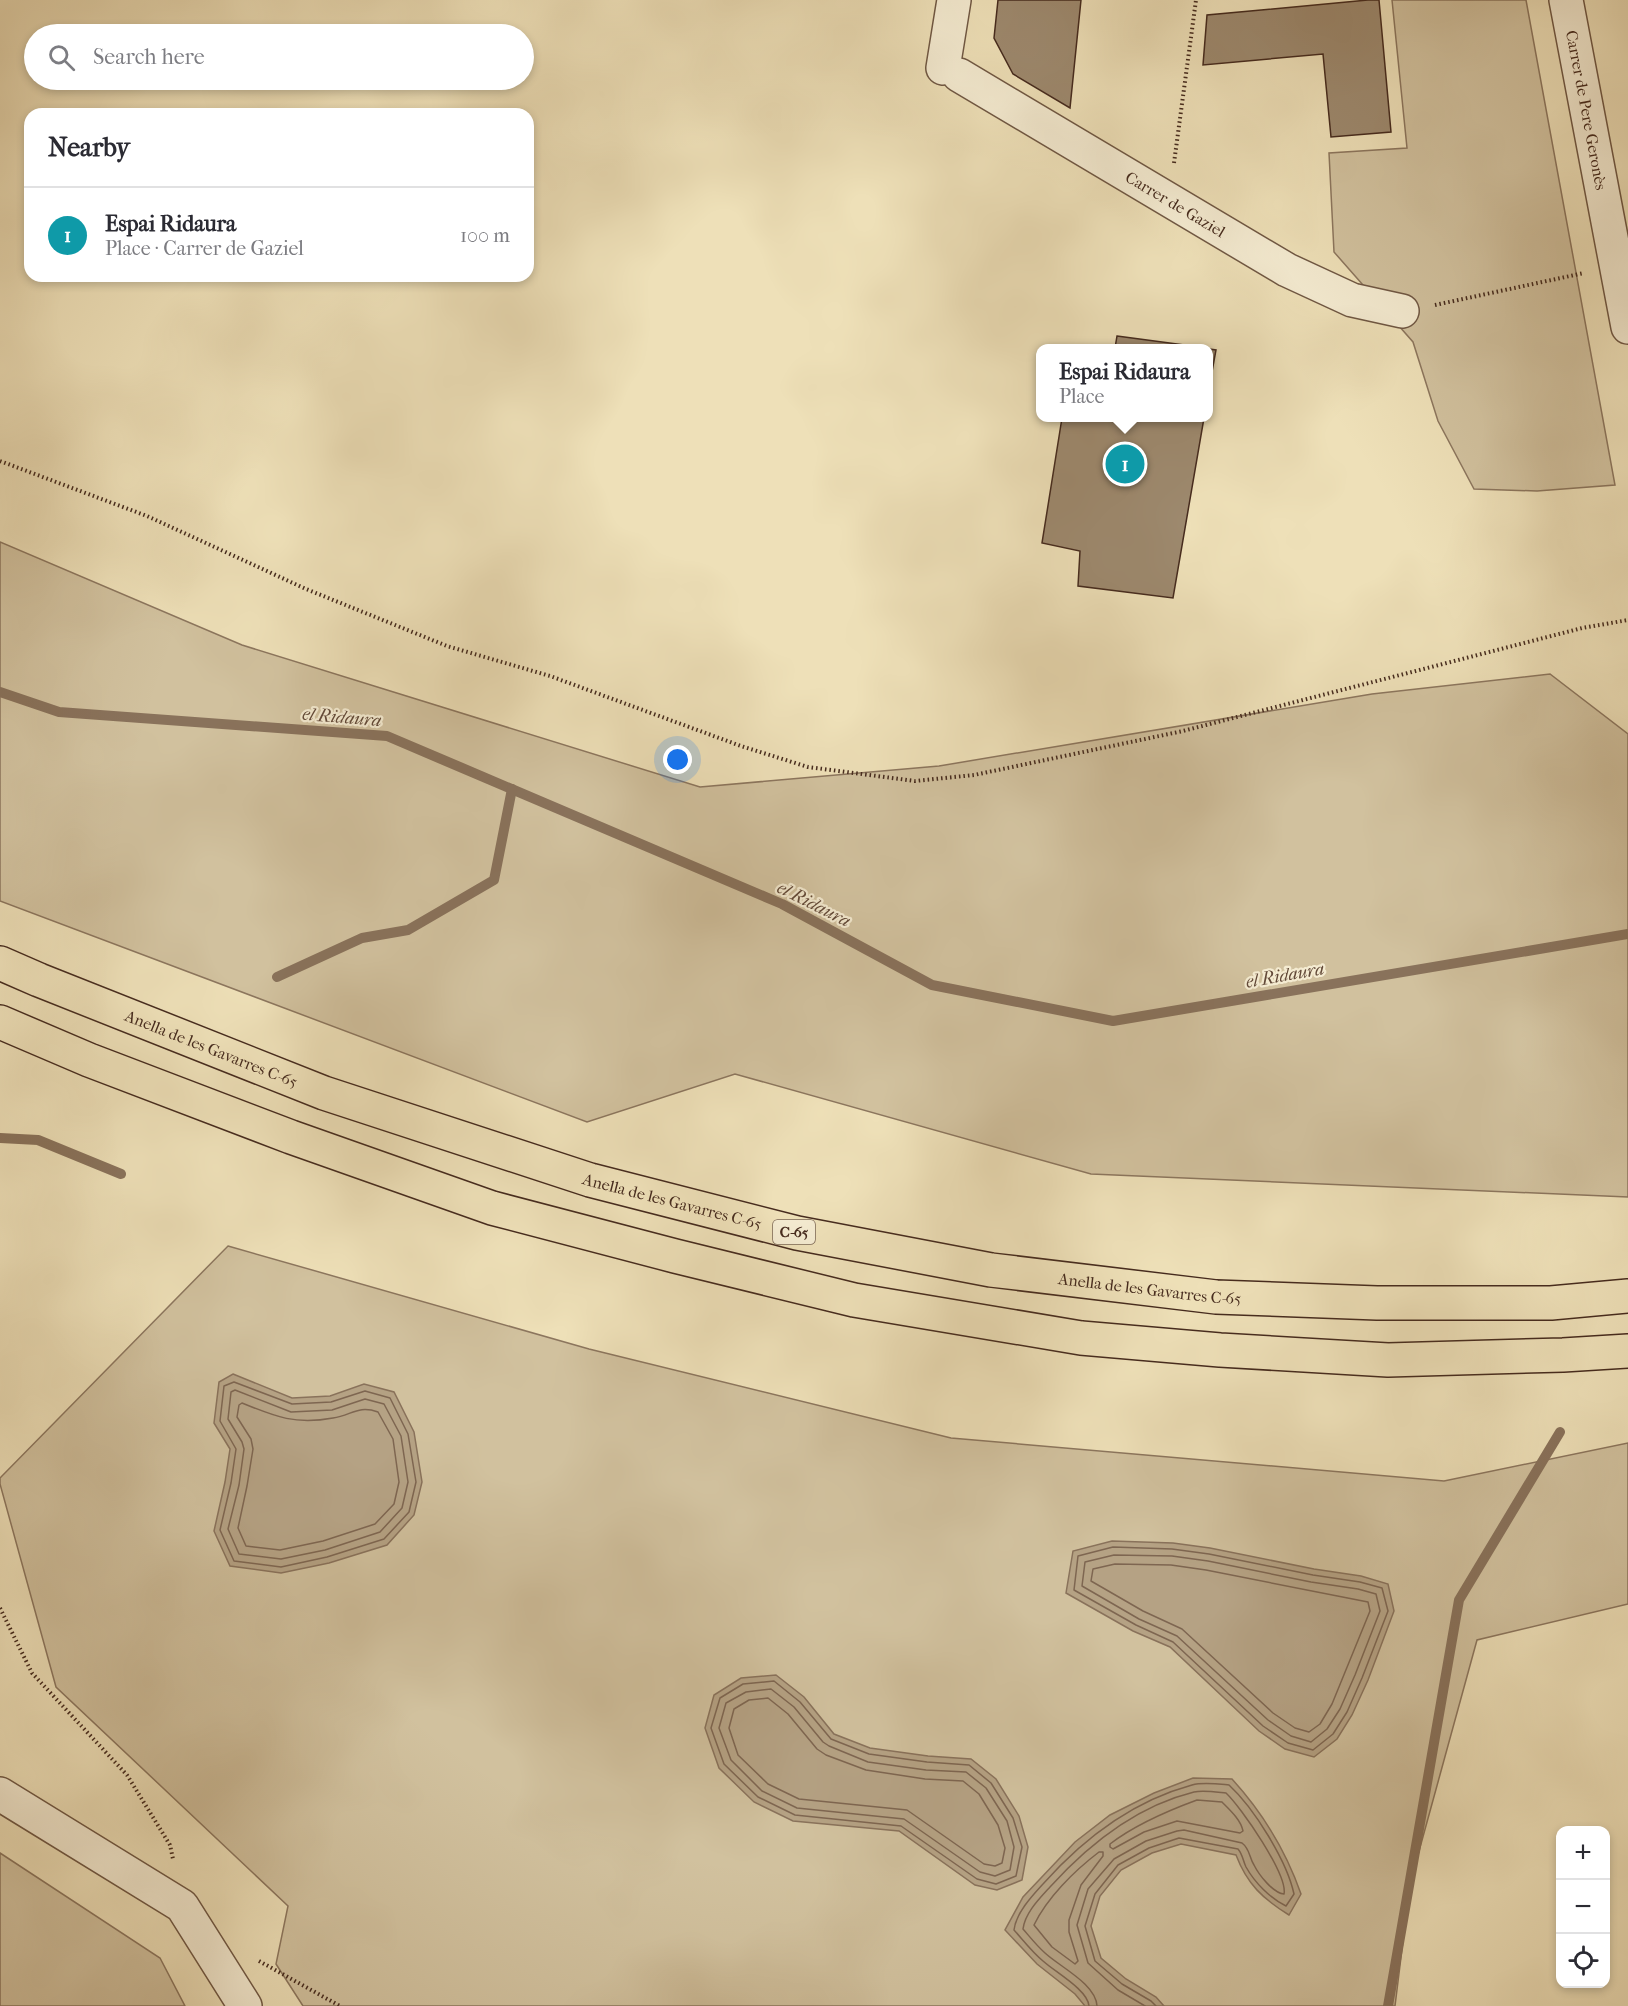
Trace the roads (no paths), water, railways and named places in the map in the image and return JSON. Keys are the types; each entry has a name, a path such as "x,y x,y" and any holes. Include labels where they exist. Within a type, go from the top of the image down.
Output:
{"highway":[{"name":"Anella de les Gavarres C-65","path":"0,963 324,1093 591,1180 797,1233 991,1270 1216,1298 1377,1303 1551,1303 1628,1296"},
{"path":"0,1023 89,1060 280,1133 492,1208 675,1257 854,1300 1081,1338 1220,1350 1388,1360 1628,1351"}],"street":[{"name":"Carrer de Gaziel","path":"954,0 951,72 1287,270 1353,300 1402,311"},
{"name":"Carrer de Pere Geronès","path":"1566,0 1628,327"},
{"path":"0,1794 182,1906 245,2006"}],"water":[{"path":"233,1374 292,1398 330,1396 364,1384 394,1392 414,1432 422,1482 414,1515 387,1545 329,1563 281,1573 230,1566 214,1531 230,1449 214,1423 219,1382"},
{"path":"1112,1541 1173,1543 1210,1548 1361,1576 1388,1584 1394,1611 1368,1680 1352,1715 1337,1739 1314,1757 1285,1749 1259,1731 1170,1647 1133,1631 1066,1593 1073,1551"},
{"path":"776,1675 804,1697 834,1734 870,1748 971,1759 996,1779 1019,1816 1028,1847 1022,1880 997,1890 975,1885 899,1831 793,1821 754,1802 719,1768 705,1728 714,1695 741,1678"},
{"path":"1193,1778 1232,1779 1254,1805 1272,1833 1301,1894 1289,1915 1257,1890 1245,1874 1236,1855 1181,1844 1152,1853 1121,1870 1100,1896 1091,1926 1101,1958 1126,1979 1156,1997 1164,2006 1085,2006 1075,1994 1037,1964 1005,1930 1023,1897 1075,1842 1110,1815 1154,1793"}],"waterway":[{"name":"el Ridaura","path":"0,692 59,712 387,736 782,904 932,985 1113,1021 1628,934"},
{"path":"277,977 362,938 408,930 494,880 512,789"},
{"path":"0,1138 38,1140 121,1174"},
{"path":"1388,2006 1459,1600 1560,1432"}],"place":[{"name":"Espai Ridaura","path":"1125,464"}]}
